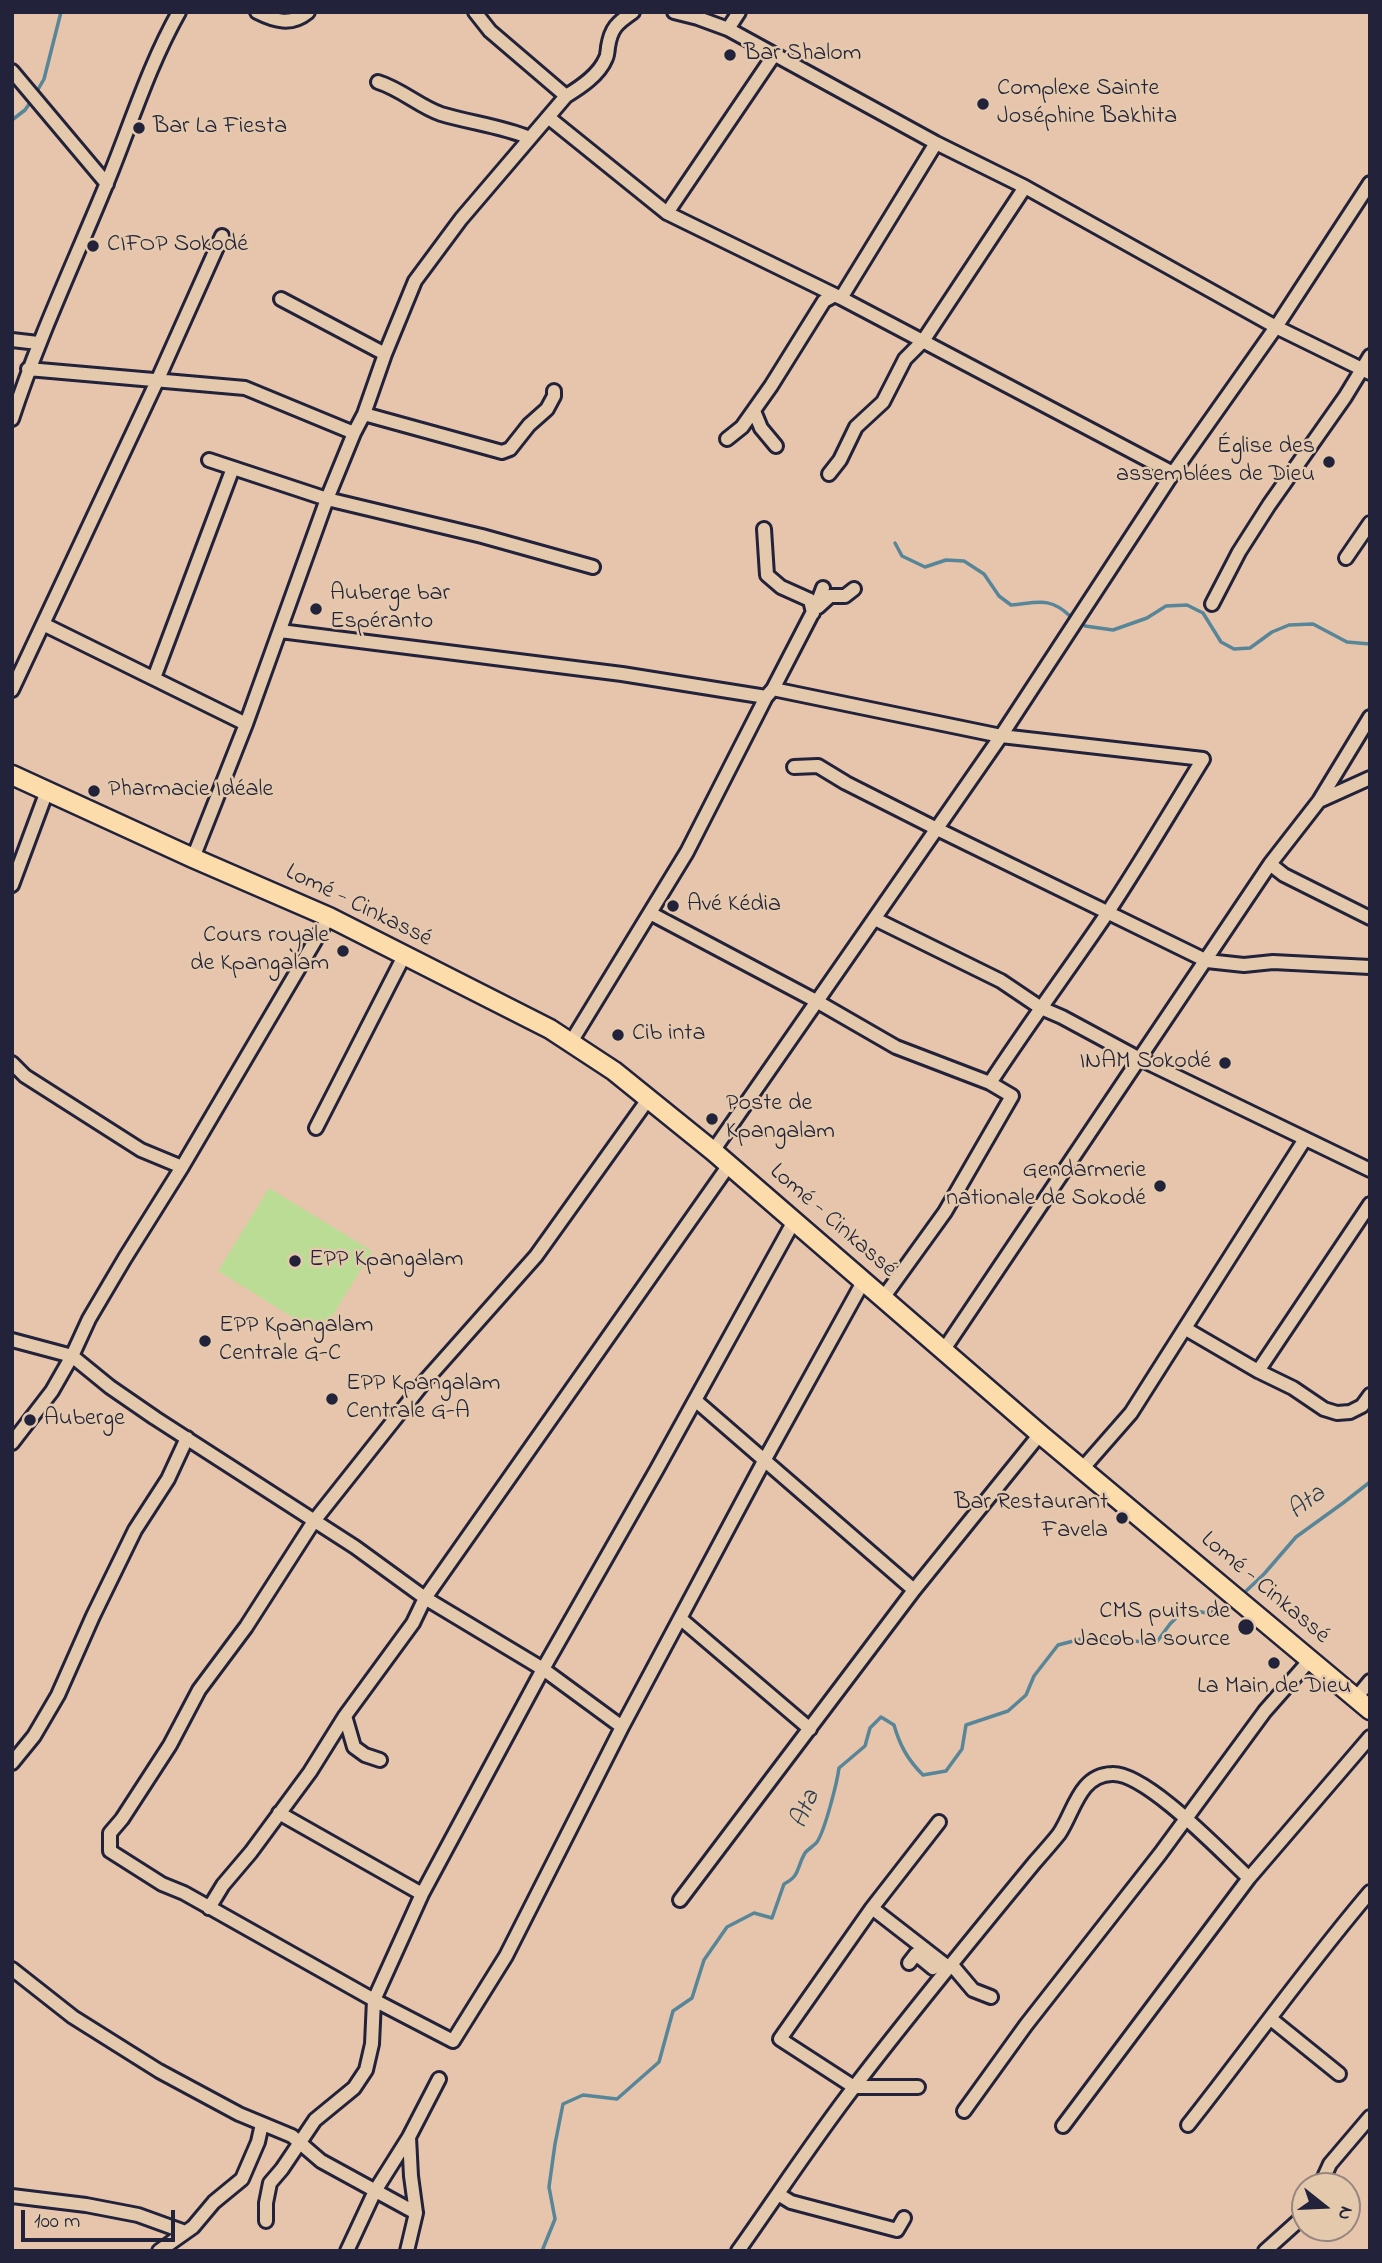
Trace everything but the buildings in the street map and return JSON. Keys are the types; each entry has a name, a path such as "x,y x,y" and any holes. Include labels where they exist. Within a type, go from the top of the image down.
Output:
{"highway":[{"name":"Lomé - Cinkassé","path":"12,775 329,917 500,1003 571,1042 614,1071 713,1151 1040,1434 1370,1710"}],"street":[{"path":"12,419 38,343 107,184 152,67 179,12"},
{"path":"257,12 275,21 300,19 308,12"},
{"path":"475,12 490,31 566,96"},
{"path":"193,858 246,724 327,499 354,433 365,414 385,354 415,281 461,219 566,96 582,87 597,72 607,58 608,44 615,24 633,12"},
{"path":"674,12 728,29 936,143 1025,187 1276,327 1366,370"},
{"path":"728,29 739,12"},
{"path":"667,213 775,55"},
{"path":"12,71 107,184"},
{"path":"378,82 395,87 439,113 507,128 530,138"},
{"path":"548,117 667,213 838,296 1173,473"},
{"path":"727,439 742,427 754,411 824,300 838,296 936,143"},
{"path":"713,1151 1001,736 1173,473 1276,327 1370,183"},
{"path":"829,474 841,460 856,427 883,402 905,359 923,341 1025,187"},
{"path":"12,690 222,236"},
{"path":"281,299 385,354"},
{"path":"12,340 38,343"},
{"path":"1212,604 1239,552 1337,407 1366,370 1370,356"},
{"path":"28,369 244,388 354,433"},
{"path":"365,414 502,452 510,449 539,414 547,409 554,391"},
{"path":"754,411 761,428 776,446"},
{"path":"209,460 327,499 482,536 593,567"},
{"path":"153,678 233,468"},
{"path":"1346,558 1370,523"},
{"path":"764,529 767,575 781,587 810,600 813,613"},
{"path":"571,1042 687,852 813,613 823,588"},
{"path":"813,613 830,596 845,596 854,589"},
{"path":"43,624 246,724"},
{"path":"280,631 770,693 1001,736 1203,759 1108,912 1025,1028 990,1083"},
{"path":"943,1351 1270,864 1319,801 1370,717"},
{"path":"794,767 818,766 937,829 1207,961 1228,964 1273,962 1370,967"},
{"path":"1319,801 1370,778"},
{"path":"12,885 47,791"},
{"path":"1270,864 1284,875 1370,918"},
{"path":"650,913 818,1002 896,1047 990,1083 1012,1096 945,1212 883,1298"},
{"path":"12,1443 51,1391 72,1356 95,1308 182,1167 329,917"},
{"path":"875,919 1001,981 1041,1008 1138,1058 1370,1170"},
{"path":"316,1128 404,956"},
{"path":"12,1063 25,1076 141,1150 182,1167"},
{"path":"649,1098 537,1256 425,1381 314,1521 246,1628 200,1690 170,1745 109,1837 110,1851 162,1884 184,1893 374,2000 453,2041 506,1955 622,1727 863,1282"},
{"path":"1082,1469 1131,1413 1305,1139"},
{"path":"209,1908 223,1885 310,1772 345,1716 413,1623 425,1598 729,1165"},
{"path":"1258,1371 1370,1204"},
{"path":"266,2221 270,2183 316,2120 354,2088 366,2070 372,2043 374,2000 422,1894 543,1669 794,1221"},
{"path":"1186,1329 1293,1388 1324,1409 1337,1413 1350,1412 1362,1406 1370,1395"},
{"path":"12,1340 72,1356 110,1387 314,1521 425,1598 543,1669 622,1727"},
{"path":"695,1400 914,1590"},
{"path":"680,1900 914,1590 1040,1434"},
{"path":"12,1763 34,1736 58,1695 135,1530 168,1479 187,1438"},
{"path":"681,1619 810,1729"},
{"path":"964,2111 1265,1711 1311,1660"},
{"path":"1356,1698 1370,1681"},
{"path":"345,1716 354,1747 359,1752 380,1760"},
{"path":"1063,2126 1249,1878 1370,1737"},
{"path":"738,2251 854,2087 946,1964 1060,1832 1084,1787 1097,1776 1125,1775 1136,1780 1185,1818 1249,1878"},
{"path":"279,1813 422,1894"},
{"path":"918,2087 854,2087 780,2039 872,1908 939,1822"},
{"path":"1188,2125 1320,1951 1370,1892"},
{"path":"872,1908 946,1964 973,1990 991,1997"},
{"path":"909,1963 916,1954 933,1968 946,1964"},
{"path":"12,1969 73,2017 103,2036 185,2085 292,2136 321,2161 416,2213"},
{"path":"1271,2019 1339,2074"},
{"path":"347,2251 375,2191 409,2137 439,2079"},
{"path":"1326,2172 1329,2164 1370,2117"},
{"path":"159,2251 193,2227 214,2202 242,2179 258,2142 262,2124"},
{"path":"407,2251 416,2213 409,2137"},
{"path":"778,2194 791,2202 897,2230 904,2218"},
{"path":"12,2196 138,2214 185,2232"},
{"path":"1265,2251 1291,2228"}],"green space":[{"name":"EPP Kpangalam","path":"269,1188 372,1251 321,1335 218,1271"}],"waterway":[{"path":"36,93 44,79 61,12"},
{"path":"12,120 25,110 32,100"},
{"path":"895,543 902,556 925,567 946,560 964,561 984,574 999,596 1011,605 1049,603 1070,616"},
{"path":"1085,626 1113,630 1147,618 1166,606 1187,605 1203,613 1221,642 1234,649 1250,648 1272,632 1289,625 1313,624 1347,642 1370,644"},
{"name":"Ata","path":"1245,1592 1296,1537 1370,1482"},
{"name":"Ata","path":"542,2251 555,2219 549,2187 563,2104 583,2095 617,2099 659,2062 673,2011 692,1998 704,1960 727,1927 754,1913 772,1918 784,1884 796,1874 805,1853 820,1836 839,1768 865,1746 870,1728 881,1717 894,1725 905,1752 923,1775 946,1771 962,1749 966,1725 1008,1711 1026,1695 1034,1676 1058,1645 1089,1637 1156,1643 1185,1609 1207,1613 1228,1604"}],"place":[{"name":"Bar Shalom","path":"730,55"},
{"name":"Complexe Sainte Joséphine Bakhita","path":"983,104"},
{"name":"Bar La Fiesta","path":"139,128"},
{"name":"CIFOP Sokodé","path":"93,246"},
{"name":"Église des assemblées de Dieu","path":"1329,462"},
{"name":"Auberge bar Espéranto","path":"316,609"},
{"name":"Pharmacie Idéale","path":"94,791"},
{"name":"Avé Kédia","path":"673,906"},
{"name":"Cours royale de Kpangalam","path":"343,951"},
{"name":"Cib inta","path":"618,1035"},
{"name":"INAM Sokodé","path":"1225,1063"},
{"name":"Poste de Kpangalam","path":"712,1119"},
{"name":"Gendarmerie nationale de Sokodé","path":"1160,1186"},
{"name":"EPP Kpangalam","path":"295,1261"},
{"name":"EPP Kpangalam Centrale G-C","path":"205,1341"},
{"name":"EPP Kpangalam Centrale G-A","path":"332,1399"},
{"name":"Auberge","path":"30,1420"},
{"name":"Bar Restaurant Favela","path":"1122,1518"},
{"name":"CMS puits de Jacob la source","path":"1246,1627"},
{"name":"La Main de Dieu","path":"1274,1663"}]}
